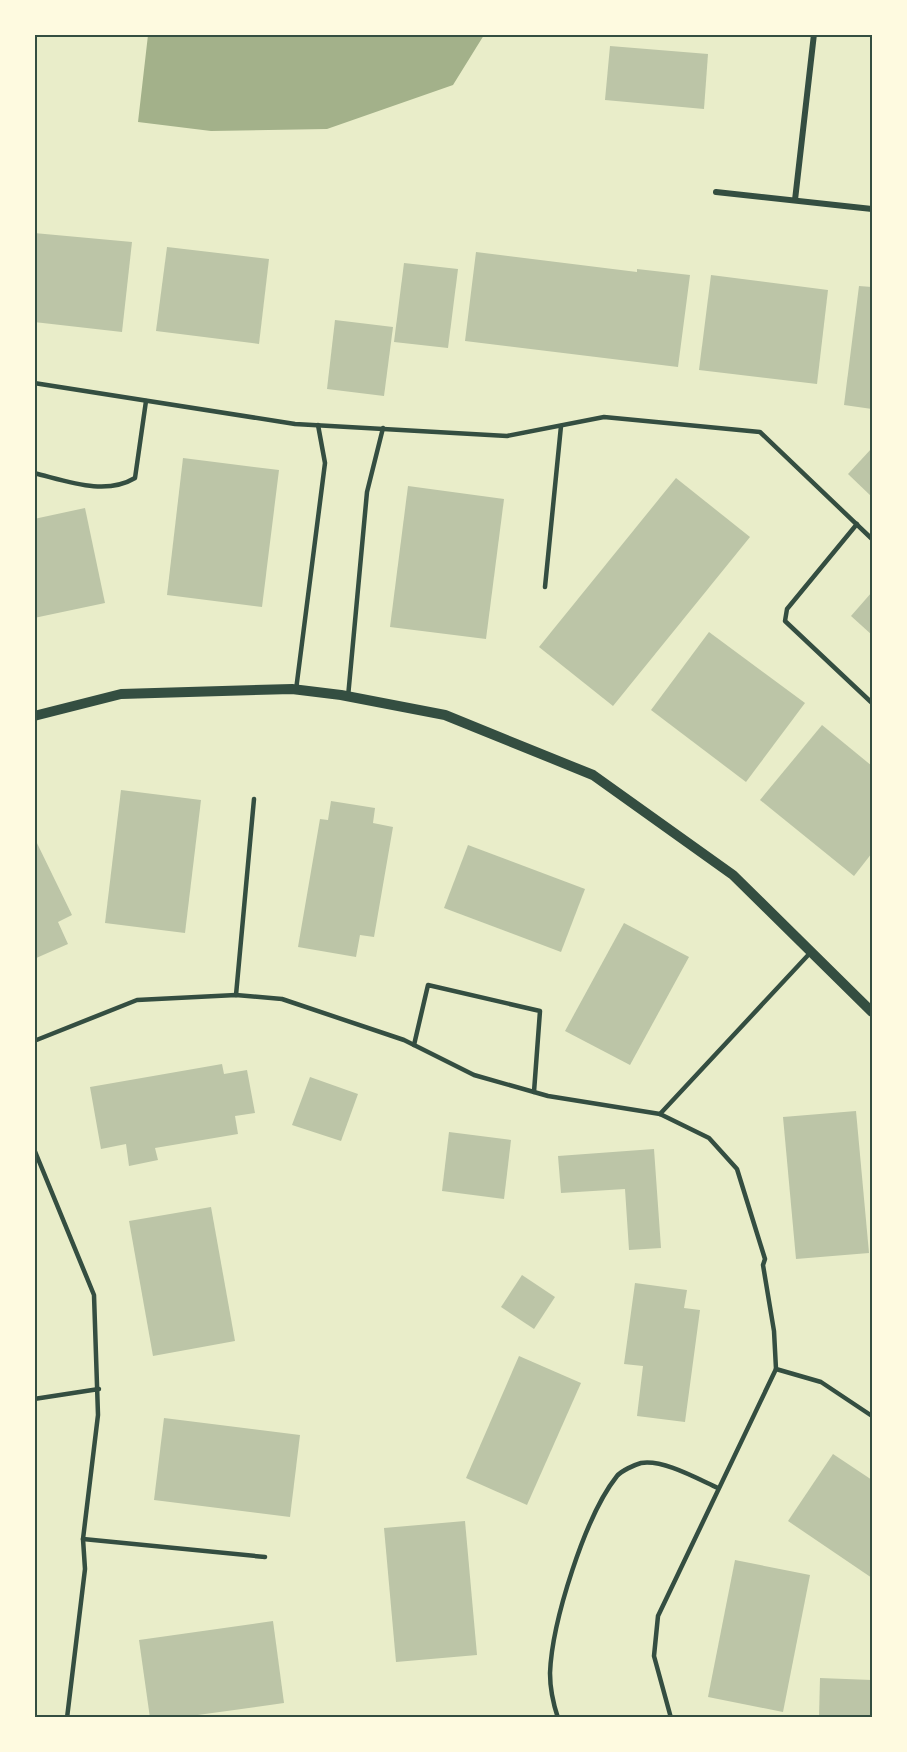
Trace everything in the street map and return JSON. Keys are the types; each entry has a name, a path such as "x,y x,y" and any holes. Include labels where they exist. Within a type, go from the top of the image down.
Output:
{"street":[{"path":"795,200 814,34"},
{"path":"716,192 872,209"},
{"path":"34,716 121,694 296,690 348,697 445,716 593,775 733,875 873,1012"}],"lane":[{"path":"34,383 318,425 507,435 604,417 760,432 873,539"},
{"path":"34,473 90,486 121,486 135,478 146,401"},
{"path":"296,690 325,463 318,425"},
{"path":"545,587 561,426"},
{"path":"348,697 368,492 383,428"},
{"path":"857,524 787,609 785,621 873,703"},
{"path":"236,996 254,799"},
{"path":"660,1114 811,952"},
{"path":"414,1045 428,985 540,1011 534,1092"},
{"path":"34,1041 137,1000 236,996 282,999 414,1045 474,1075 534,1092 660,1114 709,1138 737,1169 765,1259 763,1265 774,1331 776,1370 658,1616 654,1656 671,1718"},
{"path":"34,1149 94,1295 99,1389 83,1539 85,1569 67,1718"},
{"path":"776,1370 821,1382 873,1416"},
{"path":"34,1399 99,1389"},
{"path":"558,1718 552,1703 550,1673 555,1635 589,1521 618,1474 641,1463 675,1469 718,1488"},
{"path":"83,1539 265,1557"}],"shaded area":[{"path":"148,34 484,35 453,85 327,129 211,131 138,122"}],"building":[{"path":"610,46 708,54 704,109 605,100"},
{"path":"34,233 132,242 122,332 34,322"},
{"path":"167,247 269,259 259,344 156,331"},
{"path":"476,252 637,272 637,269 690,275 678,367 465,341"},
{"path":"404,263 458,269 448,348 394,342"},
{"path":"711,275 828,290 817,384 699,370"},
{"path":"859,286 872,287 872,409 844,405"},
{"path":"335,320 393,327 384,396 327,389"},
{"path":"872,448 872,497 848,474"},
{"path":"183,458 279,470 262,607 167,595"},
{"path":"676,478 750,537 613,706 539,647"},
{"path":"408,486 504,499 486,639 390,627"},
{"path":"85,508 105,603 34,618 34,519"},
{"path":"872,592 872,635 851,616"},
{"path":"709,632 805,703 746,782 651,710"},
{"path":"822,725 872,766 872,853 854,876 760,800"},
{"path":"121,790 201,800 185,933 105,923"},
{"path":"331,801 375,808 373,823 393,827 374,937 360,935 356,957 298,947 320,819 328,820"},
{"path":"34,837 72,915 58,922 68,944 34,959"},
{"path":"468,845 585,889 561,952 444,908"},
{"path":"624,923 689,957 630,1065 565,1031"},
{"path":"222,1064 224,1074 247,1070 255,1113 235,1116 238,1134 155,1148 158,1160 129,1166 126,1144 101,1149 90,1087"},
{"path":"310,1077 358,1094 341,1141 292,1125"},
{"path":"856,1111 869,1253 796,1259 783,1117"},
{"path":"449,1132 511,1140 504,1199 442,1191"},
{"path":"654,1149 661,1248 629,1250 625,1189 561,1193 558,1156"},
{"path":"211,1207 235,1341 153,1356 129,1221"},
{"path":"522,1275 555,1297 534,1329 501,1307"},
{"path":"635,1283 687,1290 684,1308 700,1310 685,1422 637,1416 643,1366 624,1364"},
{"path":"519,1356 581,1383 527,1505 466,1478"},
{"path":"164,1418 300,1435 290,1517 154,1500"},
{"path":"833,1454 872,1480 872,1578 788,1521"},
{"path":"465,1521 477,1655 396,1662 384,1528"},
{"path":"735,1560 810,1575 783,1712 708,1697"},
{"path":"273,1621 284,1703 176,1718 150,1718 139,1640"},
{"path":"820,1678 872,1680 872,1718 819,1718"}]}
